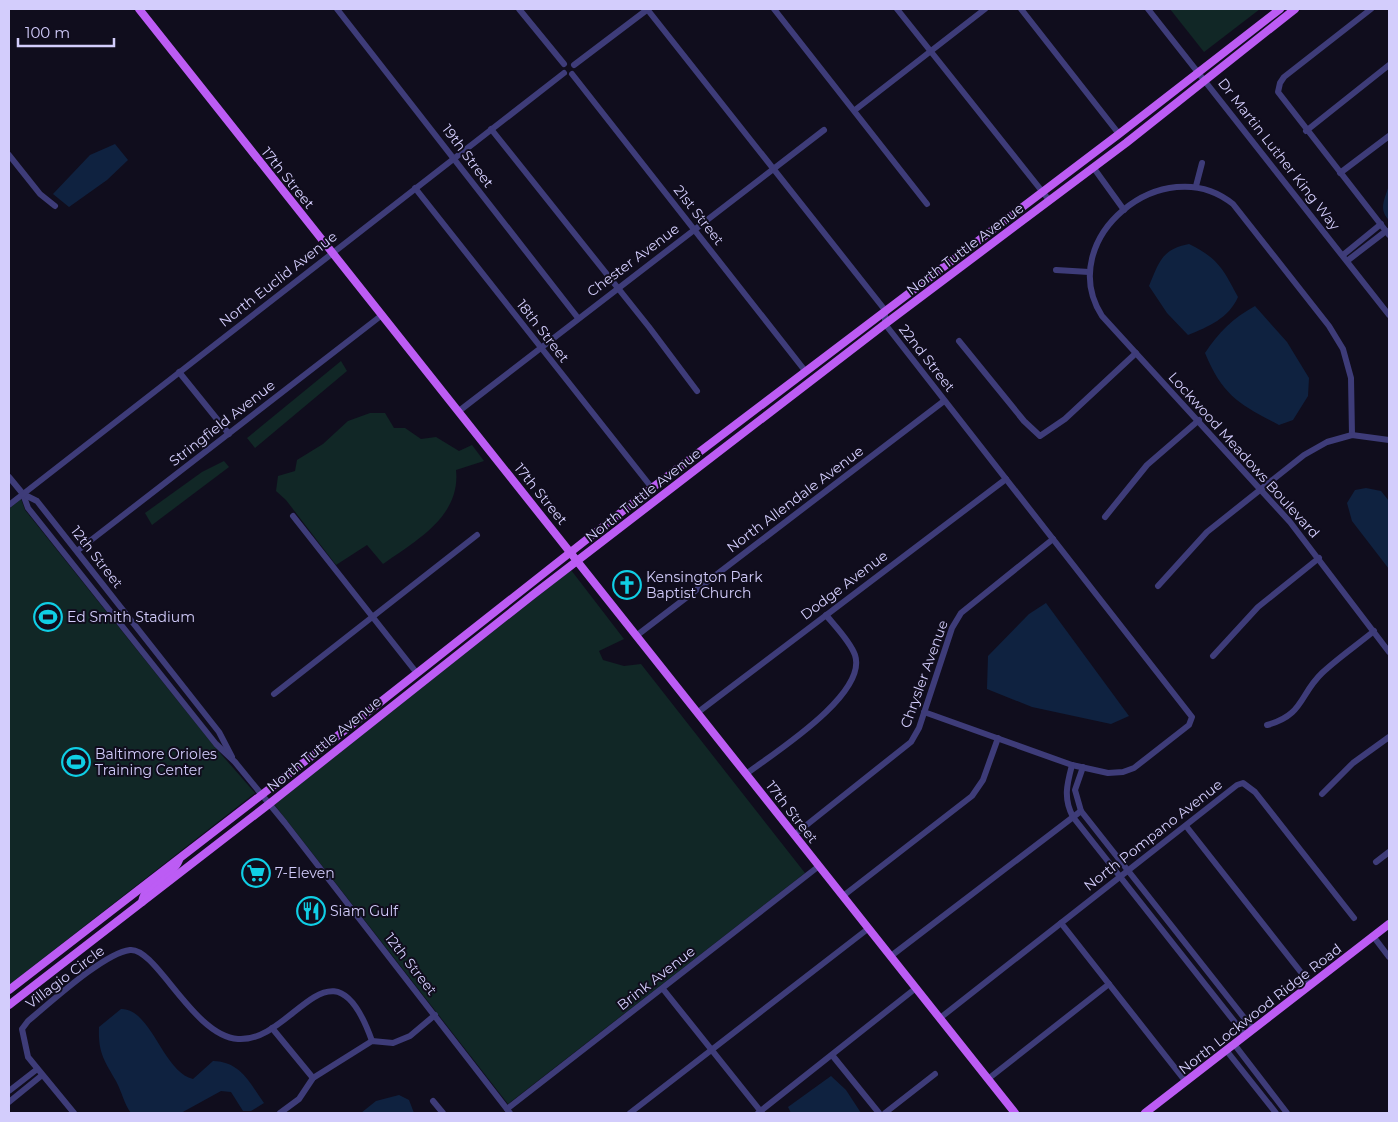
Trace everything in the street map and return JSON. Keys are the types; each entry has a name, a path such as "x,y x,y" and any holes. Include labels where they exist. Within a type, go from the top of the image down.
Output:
{"main road":[{"name":"17th Street","path":"139,9 571,551 636,636 1014,1113"},
{"name":"North Tuttle Avenue","path":"9,990 262,795 652,488 1043,192 1280,9"},
{"name":"North Tuttle Avenue","path":"9,1005 269,804 578,560 885,324 1093,168 1206,81 1295,9"},
{"path":"142,902 145,892 174,869 180,858"},
{"name":"North Lockwood Ridge Road","path":"1145,1113 1389,924"}],"street":[{"name":"19th Street","path":"337,9 578,318"},
{"path":"520,9 564,64 564,73 572,74 574,65 648,9 885,310"},
{"path":"774,9 927,204"},
{"path":"897,9 1049,200"},
{"path":"855,110 985,9"},
{"path":"1020,9 1119,134"},
{"name":"Dr Martin Luther King Way","path":"1148,9 1389,315"},
{"path":"1347,261 1388,233 1280,98 1278,87 1284,77 1371,9"},
{"path":"564,64 574,65"},
{"path":"1306,131 1389,65"},
{"name":"North Euclid Avenue","path":"9,505 564,73"},
{"name":"21st Street","path":"572,74 806,372"},
{"path":"491,129 697,390"},
{"name":"Chester Avenue","path":"459,410 824,130"},
{"path":"1340,173 1389,136"},
{"path":"9,155 40,194 55,206"},
{"path":"1196,186 1202,162"},
{"path":"1093,168 1124,210"},
{"path":"1056,270 1089,272 1091,257 1099,238 1124,210 1145,196 1162,189 1183,185 1196,186 1215,192 1237,208 1336,334 1348,365 1352,435"},
{"name":"18th Street","path":"415,188 652,488"},
{"path":"1343,255 1381,224"},
{"name":"Lockwood Meadows Boulevard","path":"1089,272 1091,290 1099,310 1136,354 1261,488 1319,558 1389,652"},
{"name":"22nd Street","path":"885,310 885,324 1191,713 1192,721 1190,725 1130,770 1108,773 1083,767"},
{"name":"Stringfield Avenue","path":"77,551 382,315"},
{"path":"959,340 1024,421 1040,436 1065,419 1136,354"},
{"path":"179,372 229,434"},
{"name":"North Allendale Avenue","path":"636,636 944,401"},
{"path":"1105,517 1147,465 1199,420"},
{"path":"1158,586 1207,532 1317,446 1352,435 1389,440"},
{"name":"12th Street","path":"9,477 23,494 28,508 216,744 235,762 262,795 509,1111"},
{"name":"Dodge Avenue","path":"697,713 1006,479"},
{"name":"12th Street","path":"23,494 37,500 220,732 235,762"},
{"path":"293,516 416,672"},
{"path":"274,694 477,535"},
{"name":"Chrysler Avenue","path":"794,835 905,749 916,734 952,628 960,613 1053,539"},
{"path":"1213,656 1258,608 1319,558"},
{"path":"746,774 830,709 849,686 856,668 855,655 826,615"},
{"path":"1267,725 1280,722 1296,710 1323,673 1374,631"},
{"path":"924,712 1072,765 1083,767 1075,790 1081,810 1252,1029"},
{"path":"1322,794 1353,763 1389,737"},
{"path":"843,896 972,796 983,780 998,738"},
{"path":"1072,765 1066,788 1068,808 1073,817 1245,1035"},
{"name":"North Pompano Avenue","path":"940,1018 1237,785 1243,783 1249,786 1354,918"},
{"path":"891,956 1081,810"},
{"path":"1186,826 1312,985"},
{"path":"1376,862 1389,852"},
{"name":"Brink Avenue","path":"509,1111 819,866"},
{"path":"1061,923 1186,1082"},
{"path":"630,1113 868,928"},
{"path":"1373,936 1389,957"},
{"name":"Villagio Circle","path":"74,1113 36,1070 28,1057 22,1029 28,1021 113,955 132,950 141,953 160,972 201,1021 219,1033 239,1039 257,1036 272,1028 311,998 327,992 343,995 356,1006 372,1041"},
{"path":"988,1079 1109,984"},
{"path":"663,989 760,1112 916,988"},
{"path":"280,1113 299,1099 313,1078 372,1041 393,1043 410,1036 435,1016"},
{"path":"272,1028 313,1078"},
{"path":"1234,1044 1287,1113"},
{"path":"1226,1050 1276,1113"},
{"path":"832,1055 879,1113"},
{"path":"9,1091 36,1070"},
{"path":"885,1113 936,1074"},
{"path":"9,1102 41,1076"},
{"path":"433,1101 443,1113"}],"green space":[{"path":"1170,9 1260,9 1204,52"},
{"path":"341,361 347,371 255,448 247,438"},
{"path":"370,413 385,413 394,428 405,428 421,439 436,437 459,451 472,445 484,461 456,470 456,486 444,514 409,546 383,564 367,545 336,565 286,500 276,491 278,476 295,471 297,460 323,444 348,421"},
{"path":"224,461 229,467 152,525 145,513 202,472"},
{"path":"21,499 25,510 214,746 255,793 9,985 9,509"},
{"path":"571,570 624,639 599,651 603,660 624,666 641,664 805,873 508,1104 274,804"}],"water":[{"path":"115,144 128,160 107,180 69,207 53,194 90,155"},
{"path":"1389,185 1389,220 1383,208"},
{"path":"1189,244 1214,260 1238,297 1229,311 1217,321 1188,335 1167,313 1149,286 1159,263 1167,253 1180,246"},
{"path":"1255,306 1287,342 1309,378 1308,396 1293,420 1279,425 1253,411 1234,397 1219,379 1205,353 1227,326"},
{"path":"1366,488 1381,491 1389,501 1389,569 1352,521 1347,503 1355,490"},
{"path":"1046,603 1129,716 1111,724 1032,707 987,689 988,656 1029,614"},
{"path":"121,1009 131,1011 141,1019 173,1065 183,1074 193,1079 213,1061 223,1062 231,1065 243,1074 264,1103 251,1111 243,1111 231,1092 221,1091 181,1113 131,1113 105,1062 100,1043 99,1027"},
{"path":"831,1076 846,1090 861,1113 791,1113 788,1107"},
{"path":"399,1095 409,1100 414,1113 361,1113 376,1101"}],"place":[{"name":"Kensington Park Baptist Church","path":"627,585"},
{"name":"Ed Smith Stadium","path":"48,617"},
{"name":"Baltimore Orioles Training Center","path":"76,762"},
{"name":"7-Eleven","path":"256,873"},
{"name":"Siam Gulf","path":"311,911"}]}
